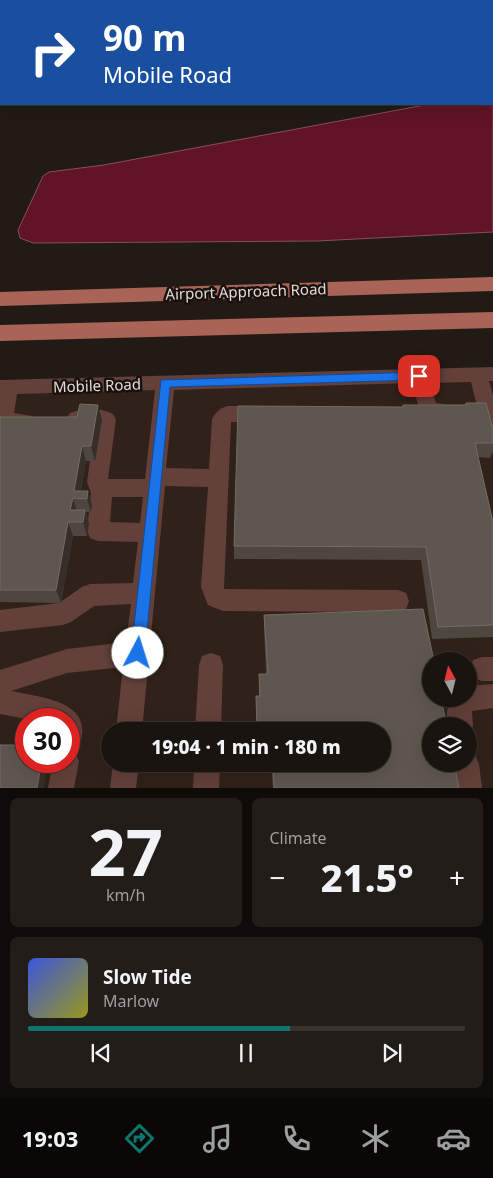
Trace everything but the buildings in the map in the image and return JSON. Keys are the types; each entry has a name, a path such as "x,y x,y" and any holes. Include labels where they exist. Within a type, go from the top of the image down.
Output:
{"main road":[{"name":"Airport Approach Road","path":"0,299 493,284"},
{"path":"0,333 493,320"}],"street":[{"name":"Mobile Road","path":"4,387 486,374"},
{"path":"486,374 488,410 493,430"},
{"path":"419,376 429,410 488,410"},
{"path":"130,722 165,383"},
{"path":"4,387 5,421 106,419 97,482 97,487 102,490 155,483 218,478"},
{"path":"276,414 227,414 222,419 212,587 216,597 223,600 398,601"},
{"path":"0,621 63,614 90,595 144,594"},
{"path":"0,682 67,661 138,653"},
{"path":"208,722 210,665"},
{"path":"478,697 493,696"},
{"path":"0,701 33,708"},
{"path":"123,788 125,772"},
{"path":"206,788 207,772"},
{"path":"467,772 469,788"},
{"path":"61,788 64,773"}],"lane":[{"path":"102,490 98,531 150,534"}],"shaded area":[{"path":"425,105 493,105 493,232 317,241 33,243 20,238 18,230 43,176 49,172 104,165"},
{"path":"493,376 493,788 0,788 0,389"}],"route":[{"path":"138,653 165,383 419,376"}]}
